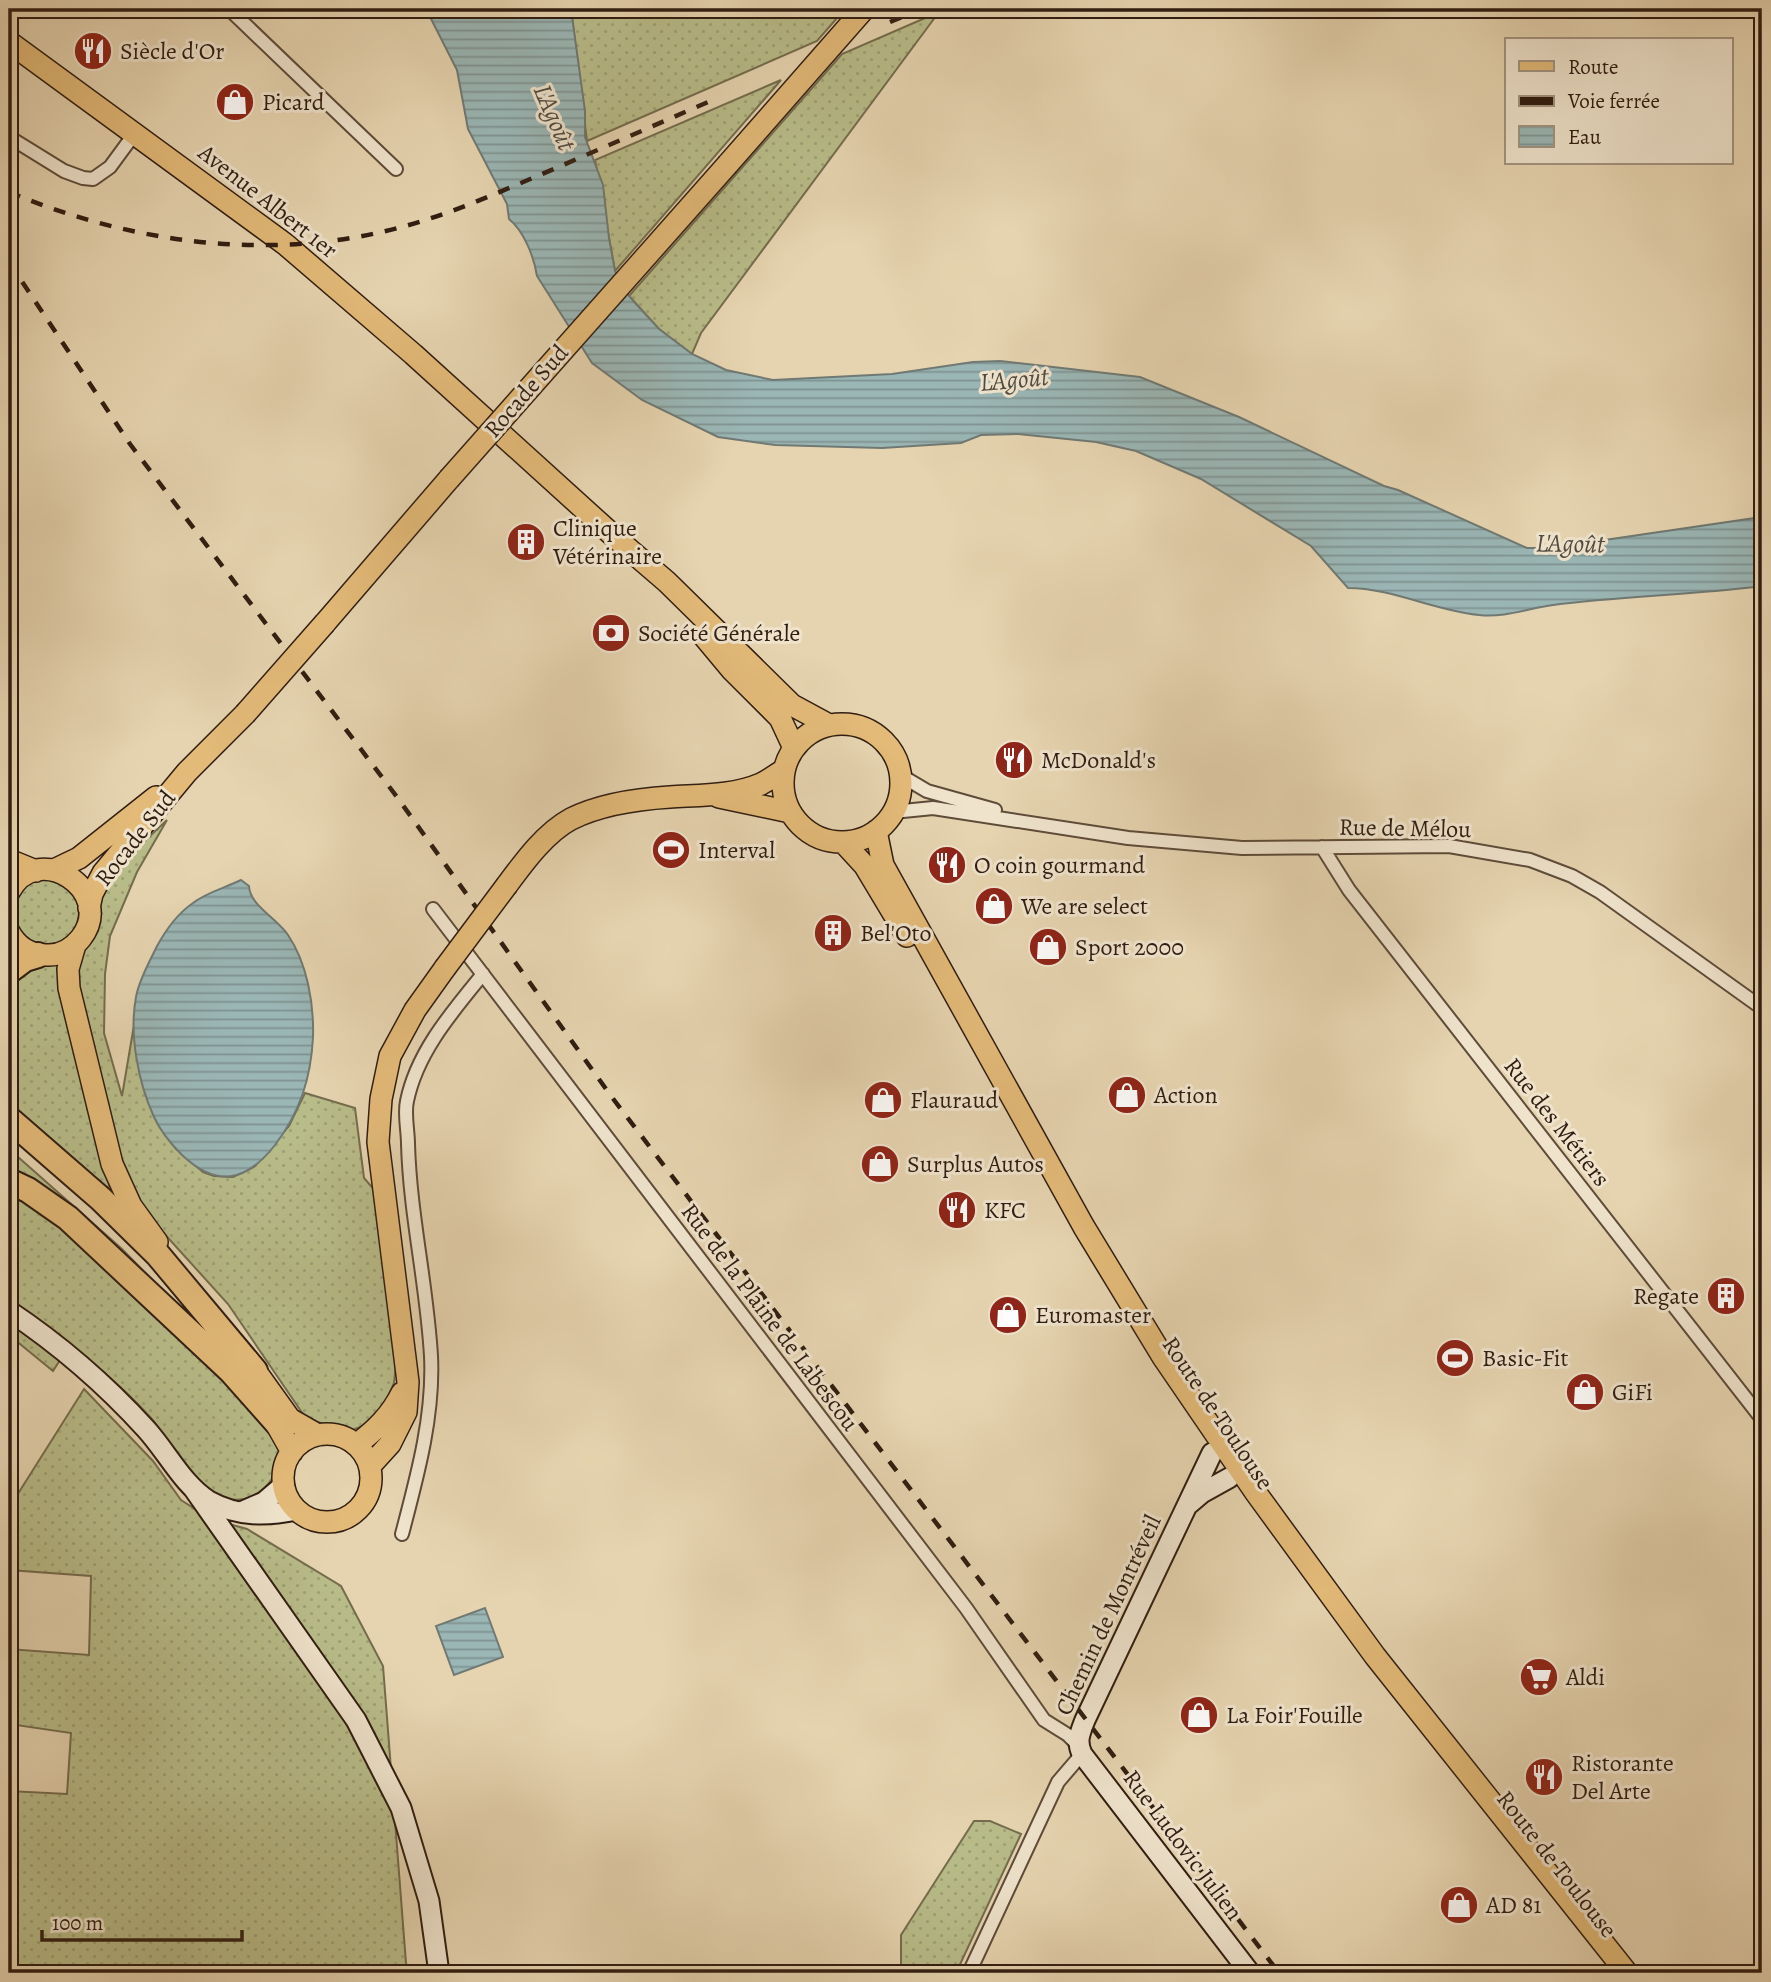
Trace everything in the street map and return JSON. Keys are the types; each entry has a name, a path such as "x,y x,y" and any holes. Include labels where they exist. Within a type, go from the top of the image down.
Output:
{"highway":[{"path":"9,971 25,959 38,955"},
{"path":"9,1119 101,1199 158,1255 255,1371"},
{"path":"9,1181 37,1196 68,1218 230,1371 278,1424"}],"main road":[{"name":"Rocade Sud","path":"318,1435 290,1419 205,1298 142,1224 121,1186 112,1164 69,988 68,969 75,944 88,921 92,894 103,873 187,772 245,714 325,624 449,479 863,9"},
{"name":"Avenue Albert 1er","path":"9,42 285,244 413,354 617,539"},
{"path":"617,539 667,582 792,705 829,725"},
{"path":"617,539 660,590 779,718 794,748"},
{"path":"829,725 858,726 879,737 889,747 900,775 901,788 893,812 876,831 860,839 844,842 823,839 810,832 790,812 783,784 784,770 794,748 816,730 829,725"},
{"path":"370,1466 390,1444 406,1412 408,1382 378,1142 381,1099 390,1056 415,1010 535,848 570,820 618,803 711,795 761,784 784,770"},
{"name":"Rocade Sud","path":"9,892 23,876 79,858 187,772"},
{"path":"711,795 790,812"},
{"path":"876,831 883,865 1084,1227 1160,1353 1256,1493 1375,1656 1627,1973"},
{"name":"Route de Toulouse","path":"844,842 865,866 905,931 999,1095 1082,1252 1156,1373 1229,1478 1365,1663 1609,1973"},
{"path":"9,860 74,879 86,897 89,908"},
{"path":"9,932 13,940 25,950 38,955 64,952 75,944"},
{"path":"9,1132 146,1256 188,1301 245,1373 278,1424 292,1452"},
{"path":"356,1445 377,1429 395,1406 408,1382"},
{"path":"334,1434 356,1445 370,1466 371,1483 366,1499 350,1516 337,1521 322,1522 297,1510 284,1485 284,1468 292,1452 304,1441 318,1435 334,1434"}],"street":[{"path":"229,9 396,169"},
{"path":"9,137 64,171 83,178 93,178 110,167 135,133"},
{"name":"Rue de Mélou","path":"900,775 927,791 1046,825"},
{"name":"Rue de Mélou","path":"893,812 926,807 1128,838 1242,848 1449,846 1530,859 1572,876 1600,892 1762,1008"},
{"name":"Rue des Métiers","path":"1322,848 1349,890 1762,1419"},
{"name":"Rue de la Plaine de Labescou","path":"433,909 966,1608 1045,1720 1068,1735 1080,1750"},
{"path":"402,1534 417,1478 429,1408 431,1358 409,1167 407,1102 424,1054 482,974"},
{"path":"9,1311 72,1356 120,1401 156,1441 193,1488 356,1720 401,1808 429,1901 439,1973"},
{"name":"Chemin de Montréveil","path":"1080,1750 1079,1735 1085,1720 1212,1453"},
{"name":"Chemin de Montréveil","path":"1185,1507 1202,1493 1229,1478"},
{"path":"240,1512 264,1502 284,1485"},
{"path":"193,1488 208,1500 240,1512 268,1516 297,1510"},
{"path":"969,1973 1058,1782 1080,1750"},
{"name":"Rue Ludovic Julien","path":"1080,1750 1250,1973"}],"green space":[{"path":"571,9 845,9 817,41 587,141"},
{"path":"939,12 701,333 692,354 659,329 629,296 842,54"},
{"path":"781,80 615,271 595,160"},
{"path":"167,820 137,872 110,936 105,974 104,1033 122,1096 134,1025 138,1061 175,1148 203,1172 214,1176 233,1177 254,1167 289,1126 305,1093 355,1108 364,1178 378,1194 397,1356 394,1383 385,1403 374,1418 352,1430 305,1417 228,1304 160,1229 130,1189 117,1152 74,966 82,950 98,931 101,894 117,867"},
{"path":"39,879 53,879 65,884 74,893 79,912 77,925 70,936 53,945 39,945 27,940 18,931 13,919 13,905 18,893 27,884"},
{"path":"41,965 58,965 60,968 113,1184 106,1188 9,1104 9,991 22,974"},
{"path":"9,1149 122,1249 164,1292 9,1174"},
{"path":"9,1194 36,1209 71,1237 216,1374 259,1419 273,1437 279,1451 276,1472 263,1489 251,1497 239,1500 216,1495 206,1489 190,1473 158,1427 135,1401 83,1355 9,1299"},
{"path":"9,1323 32,1337 60,1360 53,1371 9,1335"},
{"path":"84,1389 153,1461 181,1500 211,1519 247,1529 341,1586 383,1666 406,1963 409,1973 9,1973 9,1791 67,1794 71,1733 9,1724 9,1649 89,1655 91,1576 9,1570 9,1508"},
{"path":"974,1821 990,1821 1021,1834 956,1973 901,1973 901,1935"}],"water":[{"name":"L'Agoût","path":"426,9 571,9 585,111 585,137 603,185 615,271 629,296 659,329 692,354 726,370 773,380 892,374 973,362 1000,361 1140,377 1239,417 1384,486 1527,548 1550,548 1762,517 1762,586 1579,602 1498,615 1463,613 1381,592 1348,588 1311,546 1201,479 1136,451 1096,442 1018,434 981,435 961,443 882,448 775,445 718,437 642,400 592,363 537,276 528,245 509,219 507,204 468,129 457,70"},
{"path":"241,880 249,886 254,900 295,946 311,997 313,1037 310,1067 303,1094 284,1133 253,1167 231,1176 219,1176 207,1173 182,1155 157,1122 139,1073 134,1042 134,1011 142,978 163,935 172,923 198,899"},
{"path":"485,1608 503,1657 454,1675 436,1626"}],"railway":[{"path":"890,22 921,9"},
{"path":"9,192 55,210 103,224 200,242 300,244 349,238 417,223 453,210 708,102"},
{"path":"9,262 130,444 397,797 611,1096 1279,1973"}],"place":[{"name":"Siècle d'Or","path":"93,51"},
{"name":"Picard","path":"235,102"},
{"name":"Clinique Vétérinaire","path":"526,542"},
{"name":"Société Générale","path":"611,633"},
{"name":"McDonald's","path":"1014,760"},
{"name":"Interval","path":"671,850"},
{"name":"O coin gourmand","path":"947,865"},
{"name":"We are select","path":"994,906"},
{"name":"Bel'Oto","path":"833,933"},
{"name":"Sport 2000","path":"1048,947"},
{"name":"Action","path":"1127,1095"},
{"name":"Flauraud","path":"883,1100"},
{"name":"Surplus Autos","path":"880,1164"},
{"name":"KFC","path":"957,1210"},
{"name":"Regate","path":"1726,1296"},
{"name":"Euromaster","path":"1008,1315"},
{"name":"Basic-Fit","path":"1455,1358"},
{"name":"GiFi","path":"1585,1392"},
{"name":"Aldi","path":"1539,1677"},
{"name":"La Foir'Fouille","path":"1199,1715"},
{"name":"Ristorante Del Arte","path":"1544,1777"},
{"name":"AD 81","path":"1459,1905"}]}
